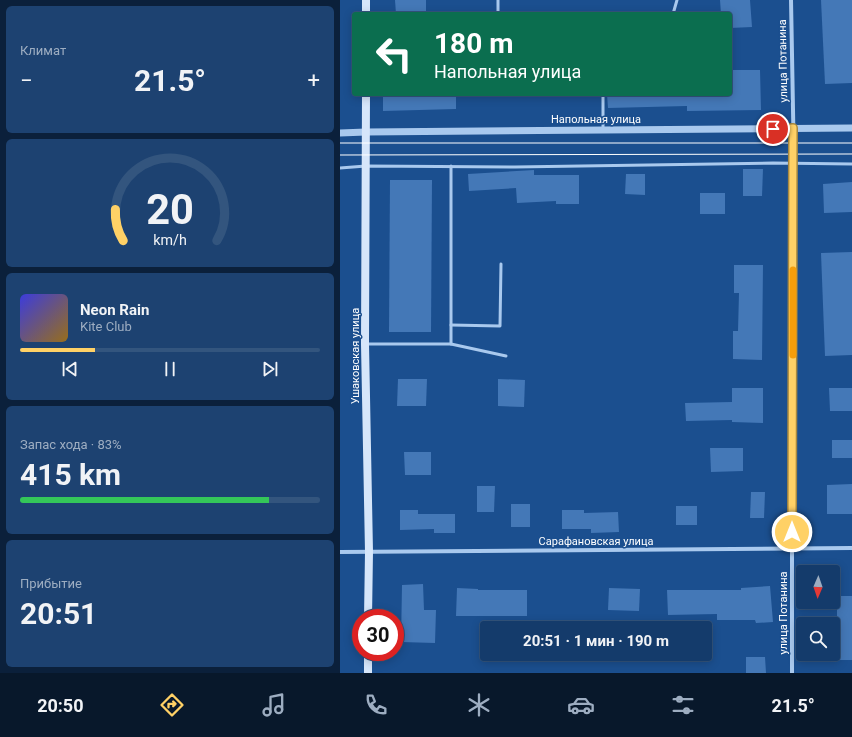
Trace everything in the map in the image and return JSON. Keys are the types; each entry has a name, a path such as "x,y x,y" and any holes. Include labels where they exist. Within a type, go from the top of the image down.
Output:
{"main road":[{"path":"366,0 366,12"},
{"name":"Ушаковская улица","path":"366,96 365,344 369,552 368,609"},
{"path":"368,661 368,673"}],"street":[{"name":"улица Потанина","path":"791,0 794,164 792,673"},
{"name":"Напольная улица","path":"340,133 852,128"},
{"name":"Сарафановская улица","path":"340,552 852,548"}],"lane":[{"path":"498,0 498,12"},
{"path":"673,12 676,0"},
{"path":"603,96 603,130"},
{"path":"340,168 366,166 515,167 772,163 852,164"},
{"path":"451,166 451,344"},
{"path":"451,325 500,326 501,264"},
{"path":"365,344 451,344 506,356"}],"building":[{"path":"395,0 426,0 426,12 396,12"},
{"path":"720,0 750,0 752,27 732,28 732,12 721,12"},
{"path":"821,0 852,0 852,83 825,84"},
{"path":"733,70 760,70 761,110 687,111 687,106 608,108 607,96 732,96"},
{"path":"383,96 456,96 456,109 383,111"},
{"path":"743,169 763,169 762,196 743,196"},
{"path":"534,170 534,175 579,175 579,204 556,204 556,201 517,203 516,188 469,191 468,174"},
{"path":"626,174 645,174 645,195 625,194"},
{"path":"390,180 432,180 431,332 389,332"},
{"path":"852,182 852,212 824,213 823,184"},
{"path":"700,193 725,193 725,214 700,214"},
{"path":"852,252 852,355 825,356 821,253"},
{"path":"734,265 763,265 762,360 733,359 733,331 738,331 739,293 734,293"},
{"path":"398,379 427,379 426,406 397,406"},
{"path":"498,379 525,380 524,407 498,406"},
{"path":"732,388 763,388 763,423 732,422 732,420 686,421 685,403 732,402"},
{"path":"829,388 852,388 852,411 830,411"},
{"path":"832,440 852,440 852,458 832,458"},
{"path":"710,448 743,448 743,471 711,472"},
{"path":"404,452 431,452 431,475 405,475"},
{"path":"852,484 852,514 827,514 827,485"},
{"path":"477,486 495,486 494,512 477,512"},
{"path":"751,492 765,492 764,518 750,518"},
{"path":"511,504 530,504 530,527 511,527"},
{"path":"676,506 697,506 697,525 676,525"},
{"path":"400,510 418,510 418,514 455,514 455,533 434,533 434,529 400,530"},
{"path":"562,510 584,510 584,513 618,512 619,532 591,533 591,529 562,529"},
{"path":"423,584 424,610 436,610 435,643 404,642 404,609 402,609 402,585"},
{"path":"770,586 773,622 756,623 755,620 717,620 717,614 668,615 667,590 741,590 741,588"},
{"path":"457,588 478,590 527,590 527,616 456,616"},
{"path":"609,588 640,589 639,611 608,610"},
{"path":"840,596 852,596 852,660 840,660 840,617 837,617 837,609 840,609"},
{"path":"746,657 765,657 766,673 746,673"}],"tram line":[{"path":"340,143 852,143"},
{"path":"340,155 852,154"}],"slow traffic":[{"path":"793,270 793,355"}],"route":[{"path":"773,129 793,128 792,532"}]}
